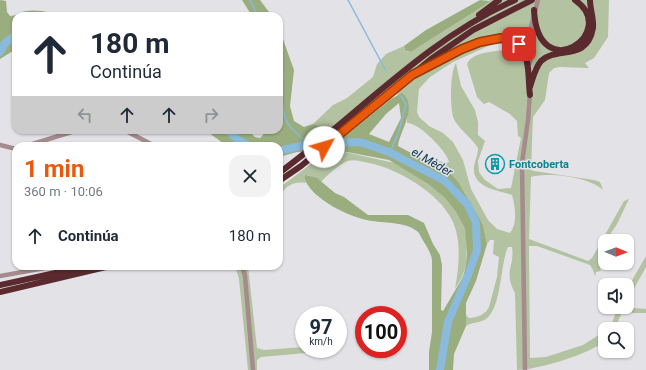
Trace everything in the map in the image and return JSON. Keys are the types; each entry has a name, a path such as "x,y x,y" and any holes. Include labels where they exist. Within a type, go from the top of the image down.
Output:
{"highway":[{"path":"476,20 477,16 499,0"},
{"path":"283,170 435,46 476,20 515,0"},
{"path":"283,178 301,166 347,129 431,59 473,30 532,0 538,0"},
{"path":"534,10 536,28 540,38 551,47 566,49 578,44 588,30 586,12 575,0"},
{"path":"530,87 536,69 542,60 551,55 572,52 586,43 593,28 590,0"},
{"path":"412,75 462,49 480,42 496,38 509,38 519,44 524,50 530,95"},
{"path":"0,285 69,270"},
{"path":"0,292 93,270"}],"street":[{"path":"525,370 522,163 530,95 530,34 534,10 538,0"},
{"path":"39,142 65,134"},
{"path":"132,134 147,142"},
{"path":"0,145 12,148"},
{"path":"0,276 34,270"},
{"path":"243,270 253,370"}],"green space":[{"path":"0,0 6,1 7,12 10,16 12,16 12,52 0,59"},
{"path":"242,0 260,0 269,12 250,12"},
{"path":"480,0 490,1 411,52 406,51 404,46 426,30"},
{"path":"490,0 609,0 608,37 594,58 585,63 589,68 560,67 554,68 549,73 545,100 533,117 531,170 594,180 600,182 603,190 589,182 558,175 531,177 529,239 588,261 592,258 598,247 598,270 601,271 596,272 595,276 590,265 537,246 529,246 530,358 546,357 583,345 598,335 598,346 576,356 549,364 517,370 515,293 510,279 512,247 508,247 505,254 498,295 491,313 486,319 466,326 465,314 469,318 475,317 483,314 489,307 497,277 499,257 493,254 494,240 490,240 487,244 483,225 446,171 422,159 446,163 449,162 443,151 425,132 412,124 407,123 408,103 397,94 350,132 327,129 313,124 333,105 347,98 373,77 377,64 386,54 404,46 407,52 411,52 488,3","holes":["495,43 504,44 507,49 479,54 467,64 477,97 484,104 489,102 510,114 517,121 518,136 521,138 511,188 498,189 485,180 479,172 478,161 485,141 478,135 478,122 475,110 461,86 456,63 452,74 451,101 455,121 478,148 474,167 474,174 477,180 487,187 512,195 515,209 515,219 513,229 510,233 497,229 488,220 471,189 463,160 453,142 443,133 429,126 419,117 417,112 419,89 430,77 453,62"]},
{"path":"26,11 45,12 22,12"},
{"path":"283,39 294,70 290,106 294,121 304,127 313,124 327,129 350,132 391,99 402,93 407,99 409,105 407,120 398,146 451,174 458,182 483,225 487,244 476,281 466,303 466,326 454,354 453,370 429,370 429,352 432,332 432,260 429,250 419,233 415,229 403,225 372,221 343,212 314,193 304,177 306,175 317,178 335,193 344,197 368,215 408,215 424,223 433,244 440,255 442,265 441,310 443,311 463,277 467,253 465,229 456,212 445,198 428,184 389,160 331,149 297,152 283,156 283,142 222,142 210,134 252,134 255,137 260,138 263,135 283,134","holes":["399,103 401,118 389,142 369,134 386,114"]},
{"path":"331,149 395,163 428,184 445,198 456,212 465,229 467,239 466,265 462,277 455,289 459,254 457,236 452,220 437,200 416,183 404,176 380,166 350,160 337,167 321,182 308,175 304,177 306,183 293,184 286,188 283,192 283,185"},
{"path":"629,199 611,234 605,234 624,201"},
{"path":"646,256 646,267 634,288 633,278"},
{"path":"236,270 248,270 257,348 264,350 295,348 295,354 261,357 257,360 257,370 248,370 239,279"},
{"path":"634,308 646,309 646,313 634,313"},
{"path":"615,314 621,314 618,322 612,322"}],"waterway":[{"path":"250,0 256,12"},
{"path":"348,0 386,71"},
{"name":"el Mèder","path":"0,52 5,43 12,38"},
{"path":"390,152 399,131 406,104 401,96"},
{"path":"283,110 287,122 291,128 309,144"},
{"name":"el Mèder","path":"232,134 242,142"},
{"name":"el Mèder","path":"283,150 309,144 360,142 389,152 445,181 468,205 476,223 477,250 448,322 440,370"}],"place":[{"name":"Fontcoberta","path":"495,164"}],"route":[{"path":"324,147 412,75 462,49 480,42 491,39 509,38 519,44"}]}
